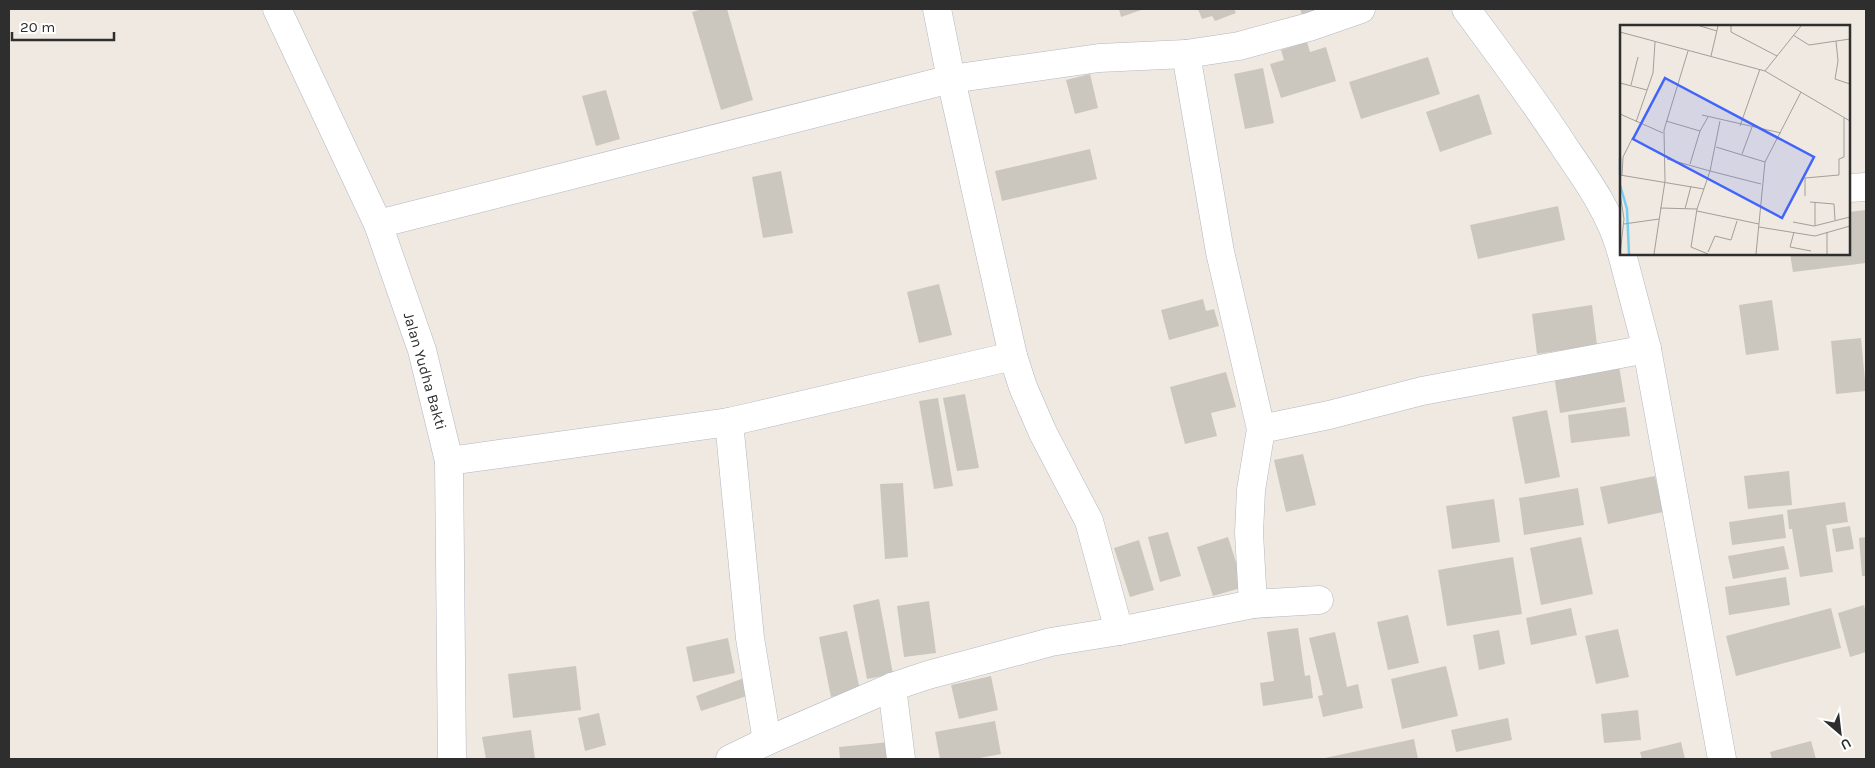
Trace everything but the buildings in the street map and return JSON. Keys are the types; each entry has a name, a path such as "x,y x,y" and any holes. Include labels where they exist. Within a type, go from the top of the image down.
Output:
{"street":[{"name":"Jalan Yudha Bakti","path":"277,9 378,224 422,350 449,461 452,759"},
{"path":"937,9 1013,356 1023,387 1043,434 1089,521 1119,631"},
{"path":"378,224 951,79 1099,58 1186,54 1239,46 1308,27 1361,9"},
{"path":"1466,9 1540,110 1616,219 1620,241"},
{"path":"1186,54 1220,252 1261,429 1251,490 1249,533 1253,604"},
{"path":"1850,188 1866,187"},
{"path":"1623,255 1646,349 1722,759"},
{"path":"1261,429 1329,415 1422,391 1646,349"},
{"path":"449,461 729,422 1013,356"},
{"path":"729,422 750,638 767,740"},
{"path":"730,759 767,740 892,687 928,675 1051,642 1119,631 1253,604 1320,600"},
{"path":"892,687 901,759"}]}
